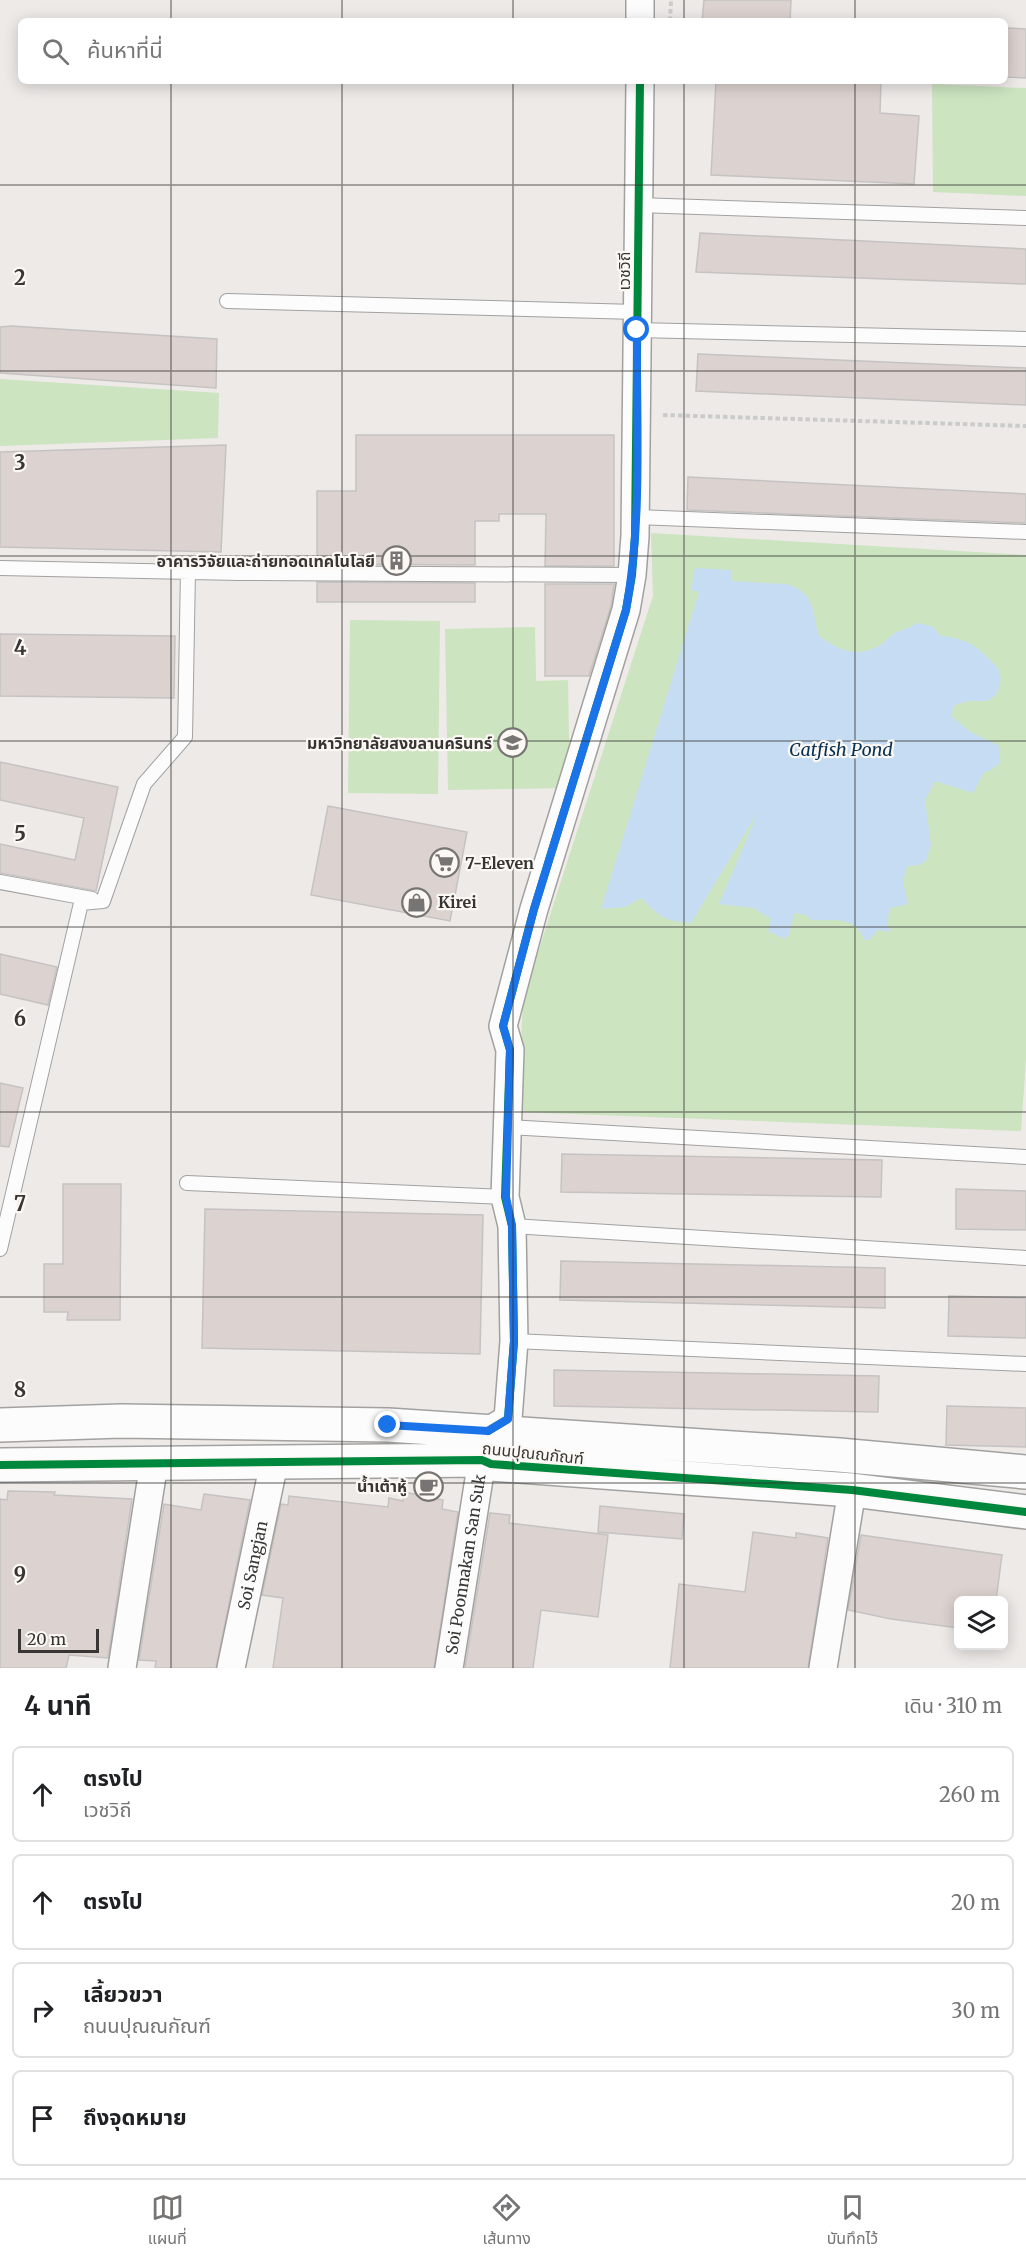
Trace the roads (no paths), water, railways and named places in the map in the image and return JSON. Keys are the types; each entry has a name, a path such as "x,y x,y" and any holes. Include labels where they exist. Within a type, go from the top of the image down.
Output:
{"street":[{"path":"639,0 640,18"},
{"name":"เวชวิถี","path":"485,1446 508,1419 514,1341 512,1226 506,1197 510,1050 503,1026 534,909 626,610 632,575 636,517 640,84"},
{"name":"ถนนปุณณกัณฑ์","path":"0,1425 122,1421 388,1425 485,1446"},
{"name":"ถนนปุณณกัณฑ์","path":"485,1446 491,1464 852,1490 1026,1512"},
{"name":"ถนนปุณณกัณฑ์","path":"0,1465 274,1463 485,1446 839,1455 1026,1472"},
{"name":"Soi Poonnakan San Suk","path":"449,1668 485,1446"},
{"path":"122,1668 154,1463"},
{"name":"Soi Sangjan","path":"231,1668 274,1463"},
{"path":"823,1668 852,1490"}],"lane":[{"path":"638,206 1026,218"},
{"path":"227,301 1026,339"},
{"path":"636,517 1026,532"},
{"path":"0,568 250,573 632,575"},
{"path":"103,902 144,783 185,737 188,570"},
{"path":"0,882 103,902"},
{"path":"0,1249 81,903 103,902"},
{"path":"508,1127 1026,1157"},
{"path":"187,1183 506,1197"},
{"path":"512,1226 1026,1258"},
{"path":"514,1341 1026,1364"}],"water":[{"name":"Catfish Pond","path":"695,568 732,570 731,581 787,584 796,588 803,592 811,604 819,636 841,649 855,652 871,649 882,644 893,634 916,623 932,626 941,636 959,639 975,646 999,672 1001,676 996,695 987,701 967,701 953,706 952,717 972,733 998,745 999,764 984,772 973,793 935,781 925,800 931,845 926,861 919,865 907,866 903,882 908,904 890,908 887,925 892,932 878,930 869,940 864,940 855,926 849,923 835,920 811,920 806,915 797,913 794,914 789,935 784,939 768,931 771,919 753,908 719,904 758,812 691,923 662,917 641,898 625,907 601,909 699,592 691,590"}],"place":[{"name":"อาคารวิจัยและถ่ายทอดเทคโนโลยี","path":"396,561"},
{"name":"มหาวิทยาลัยสงขลานครินทร์","path":"513,743"},
{"name":"7-Eleven","path":"444,863"},
{"name":"Kirei","path":"417,902"},
{"name":"น้ำเต้าหู้","path":"428,1486"}]}
